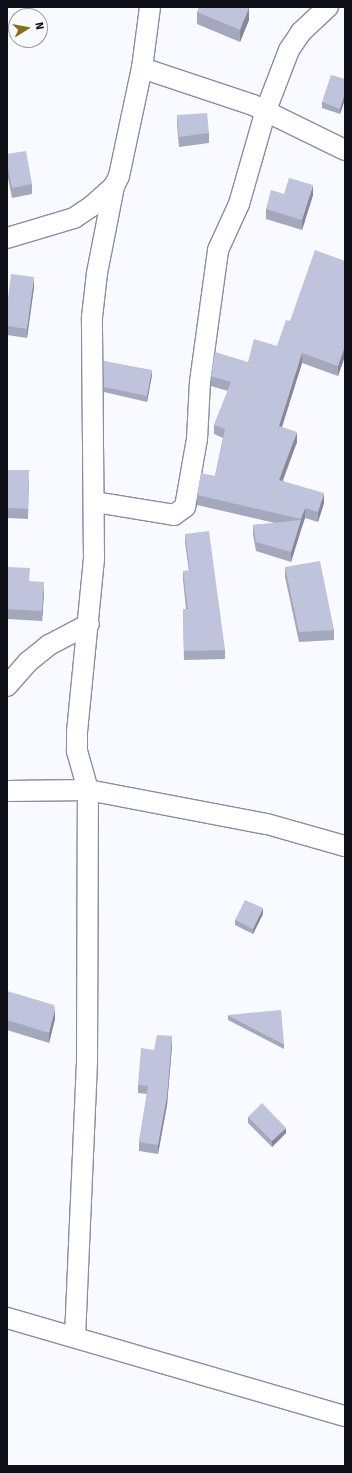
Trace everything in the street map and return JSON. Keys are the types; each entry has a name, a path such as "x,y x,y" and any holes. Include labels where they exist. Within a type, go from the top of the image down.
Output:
{"street":[{"path":"75,1336 87,1060 88,790 77,751 77,732 89,624 95,502 92,317 97,273 114,186 119,176 142,68 150,7"},
{"path":"95,502 174,515 185,507 197,439 200,382 218,250 247,182 266,110 289,50 301,32 328,7"},
{"path":"142,68 266,110 345,150"},
{"path":"7,238 74,218 92,206 114,186"},
{"path":"7,686 28,662 49,645 89,624"},
{"path":"7,791 88,790 268,824 345,846"},
{"path":"7,1318 75,1336 345,1416"}],"building":[{"path":"199,7 249,7 240,30 197,12"},
{"path":"331,75 345,79 345,93 340,109 322,102"},
{"path":"207,113 209,133 179,137 177,115"},
{"path":"26,151 32,184 12,188 7,163 7,154"},
{"path":"289,178 313,185 302,220 266,209 271,190 284,194"},
{"path":"315,250 345,261 345,346 338,366 302,353 279,426 297,432 279,480 324,493 318,512 305,508 301,519 197,495 201,473 215,476 225,429 214,425 231,382 211,376 215,352 248,362 254,339 277,346 286,320 290,321"},
{"path":"11,274 34,277 27,329 7,326 7,306"},
{"path":"104,361 152,370 147,396 104,387"},
{"path":"7,470 29,470 28,509 7,508"},
{"path":"301,520 291,552 256,542 253,525"},
{"path":"209,531 225,650 184,651 183,609 188,609 183,571 190,570 185,534"},
{"path":"320,561 334,630 299,632 285,567"},
{"path":"8,567 30,568 29,581 44,582 42,611 7,609"},
{"path":"245,900 263,908 253,929 235,920"},
{"path":"7,991 54,1005 55,1009 49,1033 7,1020"},
{"path":"281,1010 284,1044 228,1015"},
{"path":"157,1035 172,1036 167,1097 158,1145 139,1142 148,1086 138,1085 141,1048 154,1050"},
{"path":"262,1103 286,1128 272,1141 248,1117"}]}
